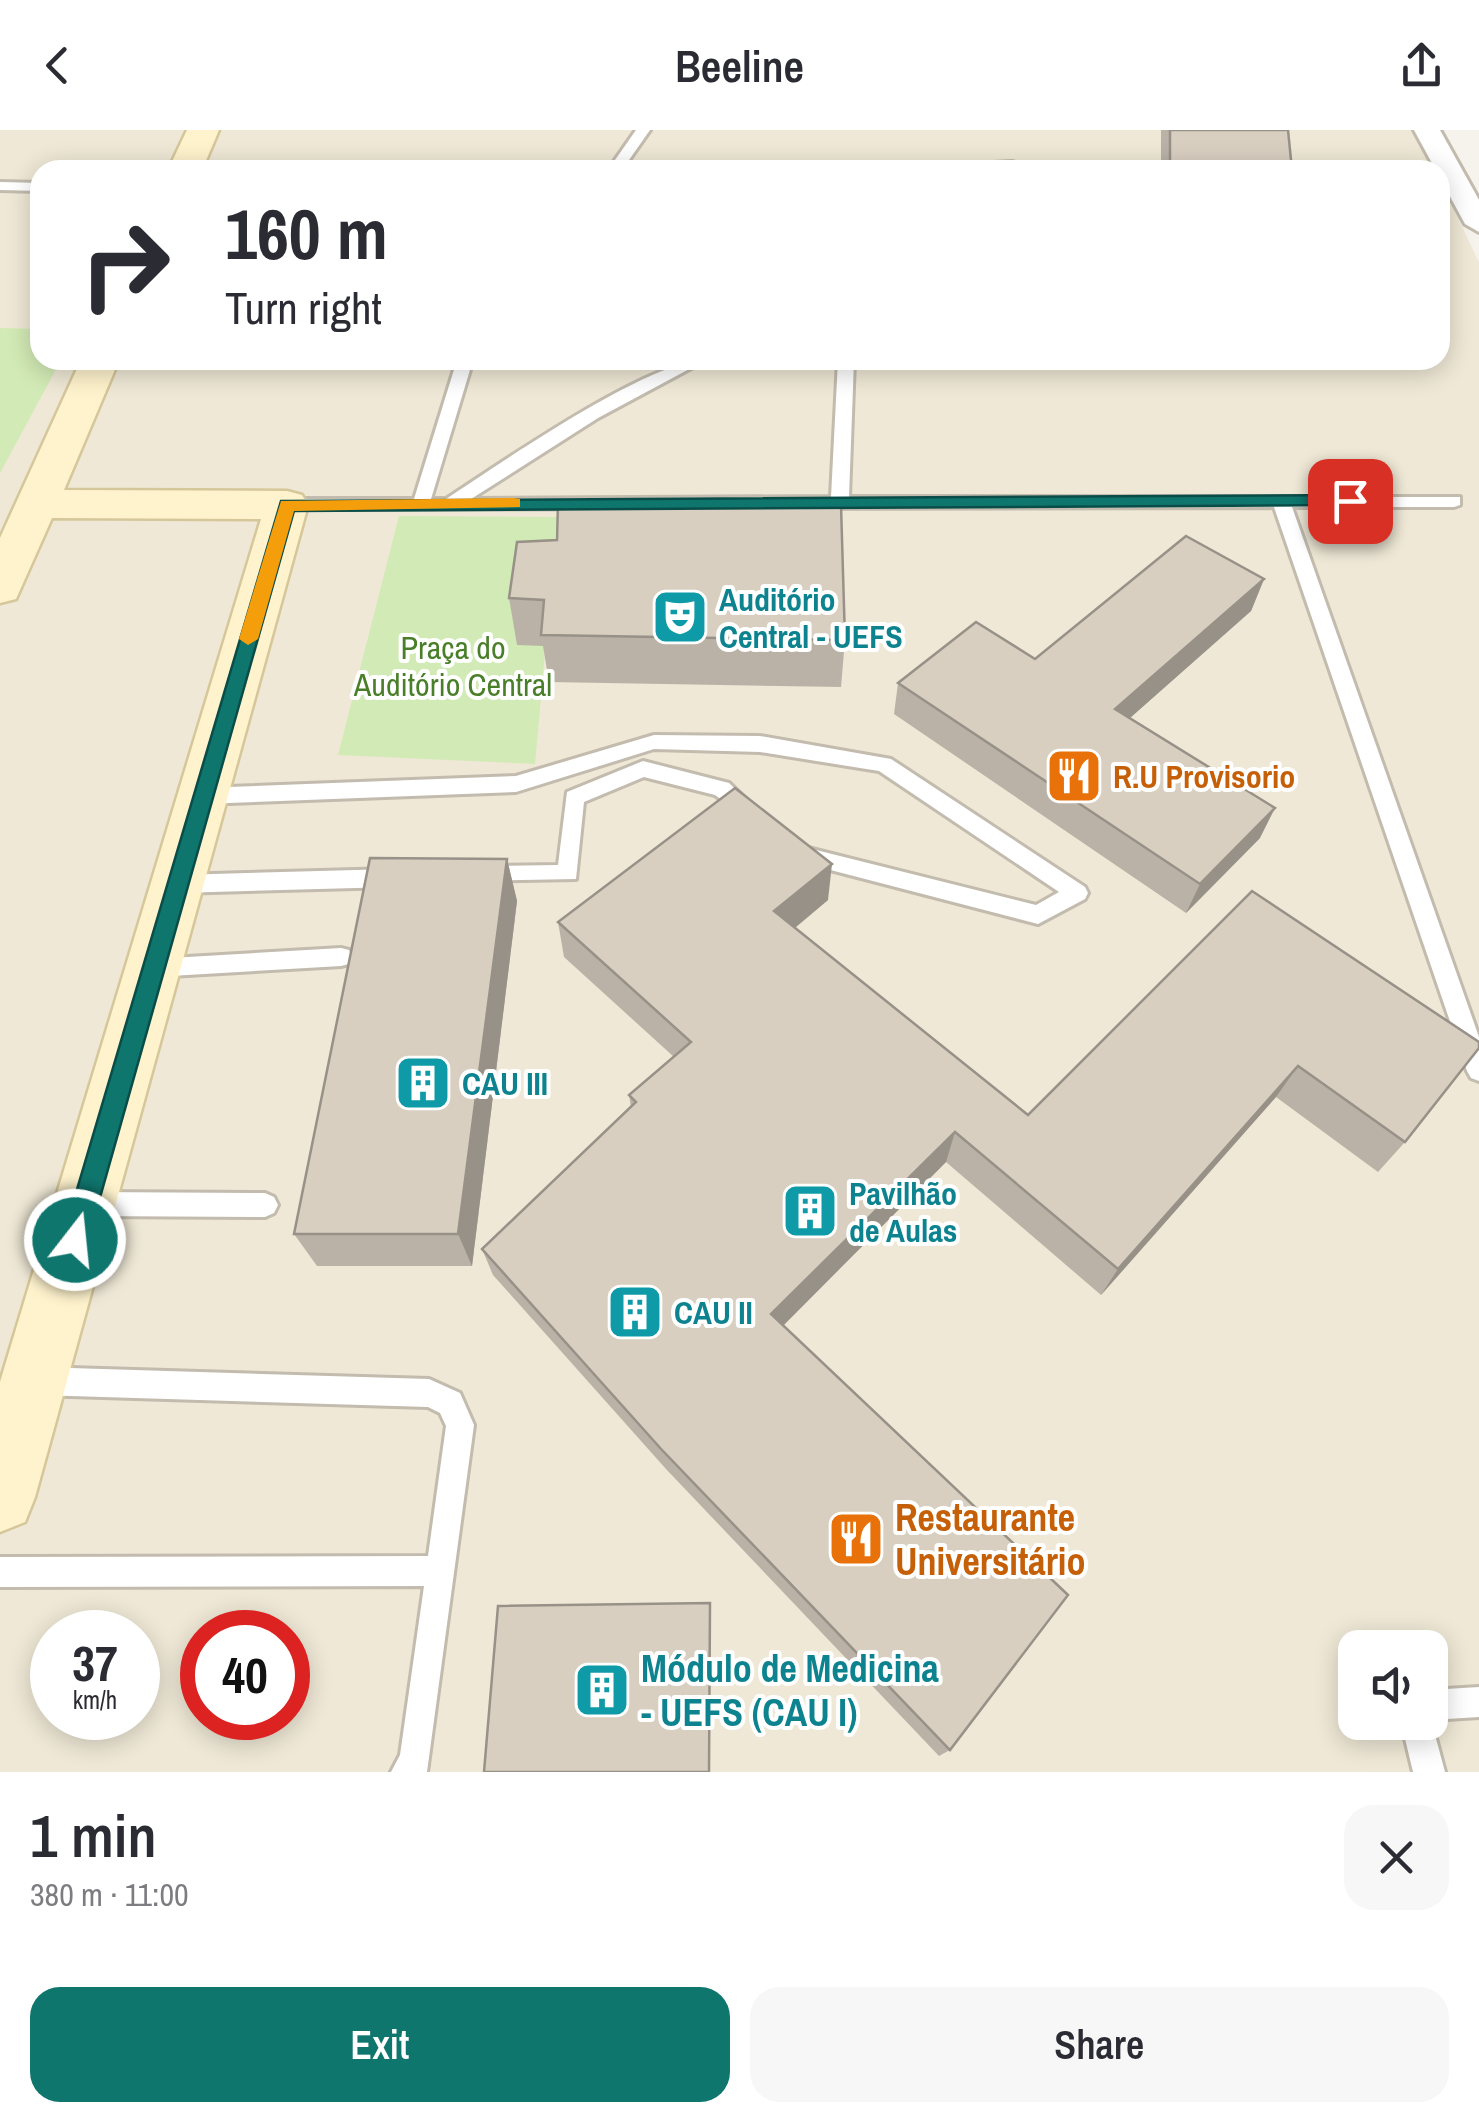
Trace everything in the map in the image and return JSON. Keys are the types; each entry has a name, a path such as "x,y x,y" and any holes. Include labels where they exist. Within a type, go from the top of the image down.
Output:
{"street":[{"path":"190,160 203,130"},
{"path":"1428,130 1444,160"},
{"path":"1450,171 1479,224"},
{"path":"13,544 95,370"},
{"path":"0,1497 287,505 13,544"}],"lane":[{"path":"622,160 644,130"},
{"path":"0,186 30,187"},
{"path":"421,504 461,370"},
{"path":"450,504 592,414 678,370"},
{"path":"840,502 846,370"},
{"path":"1281,501 1479,1071"},
{"path":"287,505 1454,501"},
{"path":"202,796 516,784 654,742 760,744 884,764 1077,894 1038,915 797,853 722,789 643,769 574,798 568,873 450,876"},
{"path":"177,884 412,878"},
{"path":"153,968 341,957"},
{"path":"85,1204 264,1204"},
{"path":"33,1381 429,1394 450,1402 460,1425 416,1762 407,1772"},
{"path":"0,1572 440,1572"},
{"path":"1448,1704 1479,1702"},
{"path":"1420,1740 1428,1772"}],"shaded area":[{"path":"0,130 1416,130 1430,160 30,160 30,370 1450,370 1450,202 1479,262 1479,1772 0,1772"}],"green space":[{"path":"0,328 30,329 30,370 56,370 0,473"},
{"name":"Praça do Auditório Central","path":"399,516 557,517 535,764 338,755"}],"building":[{"path":"1170,130 1288,130 1291,160 1170,160"},
{"name":"Auditório Central - UEFS","path":"558,502 841,505 845,640 541,635 544,600 509,598 517,542 557,540"},
{"path":"1186,536 1264,579 1115,709 1275,808 1200,884 898,683 976,622 1035,659"},
{"path":"735,788 832,864 774,911 1028,1115 1252,891 1479,1042 1479,1048 1405,1142 1298,1066 1118,1269 955,1132 771,1314 1068,1595 950,1750 662,1450 482,1249 636,1102 629,1095 691,1042 558,922"},
{"name":"CAU III","path":"370,858 507,859 458,1234 294,1234"},
{"name":"Módulo de Medicina - UEFS (CAU I)","path":"710,1603 709,1772 484,1772 498,1606"}],"slow traffic":[{"path":"248,639 287,505 513,503"}],"place":[{"name":"Auditório Central - UEFS","path":"680,617"},
{"name":"R.U Provisorio","path":"1074,776"},
{"name":"CAU III","path":"423,1083"},
{"name":"Pavilhão de Aulas","path":"810,1211"},
{"name":"CAU II","path":"635,1312"},
{"name":"Restaurante Universitário","path":"856,1539"},
{"name":"Módulo de Medicina - UEFS (CAU I)","path":"602,1690"}],"route":[{"path":"75,1240 287,505 1350,501"}]}
